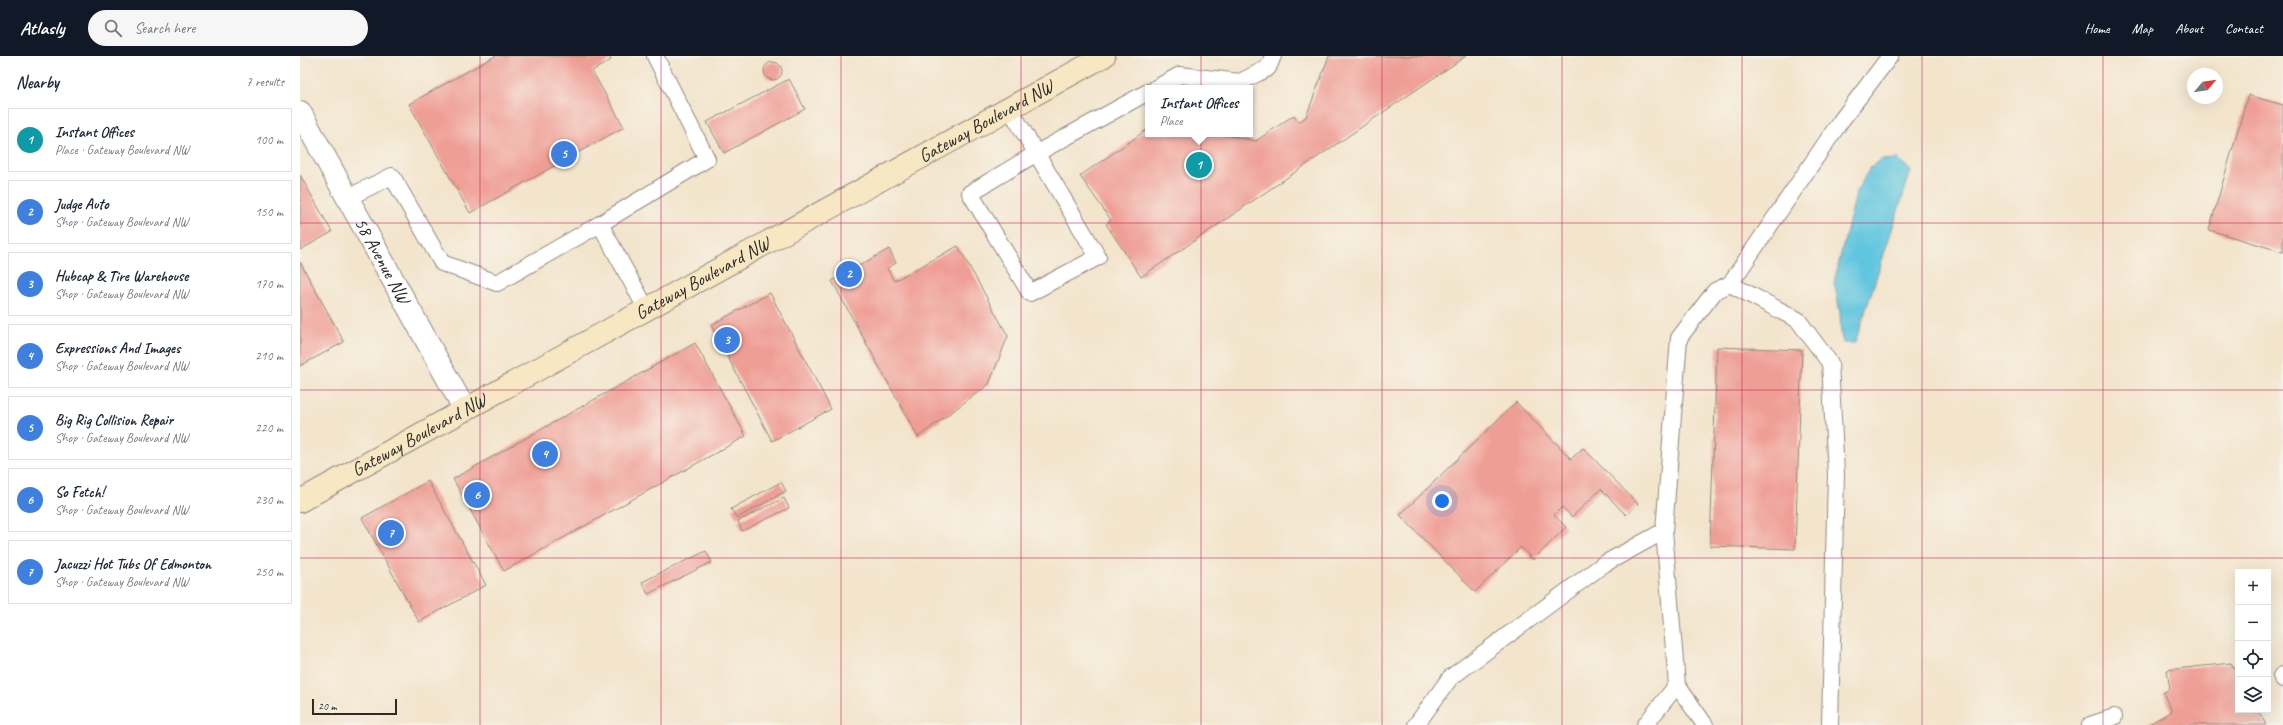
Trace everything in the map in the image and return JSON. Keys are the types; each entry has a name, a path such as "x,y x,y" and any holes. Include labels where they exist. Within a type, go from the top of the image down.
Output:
{"main road":[{"name":"Gateway Boulevard NW","path":"300,501 1104,56"}],"street":[{"name":"58 Avenue NW","path":"302,121 347,198 465,410"}],"lane":[{"path":"347,198 392,176 442,263 497,283 600,224 707,159 654,56"},
{"path":"1162,85 1180,75 1240,82 1268,68 1273,56"},
{"path":"1705,725 1677,685 1664,531 1679,338 1715,291 1730,284 1840,122 1890,56"},
{"path":"1010,109 1038,153 1098,256 1030,293 970,193 1038,153 1145,94"},
{"path":"600,224 647,310"},
{"path":"1730,284 1798,320 1830,363 1836,474 1830,725"},
{"path":"1416,725 1450,678 1604,564 1664,531"},
{"path":"2283,675 2281,676 2283,679"},
{"path":"1645,725 1677,685"},
{"path":"2090,725 2114,717"}],"water":[{"path":"1898,159 1911,171 1855,343 1843,343 1840,312 1834,282 1857,190 1870,168 1881,160"}],"building":[{"path":"495,56 609,56 611,60 592,71 624,127 470,213 409,104"},
{"path":"1329,56 1466,56 1141,277 1106,224 1111,220 1080,176 1145,131 1145,137 1235,137 1256,141 1294,115 1299,122 1306,117"},
{"path":"773,62 779,65 782,71 779,77 773,80 767,77 764,71 767,65"},
{"path":"789,79 805,109 724,153 707,122"},
{"path":"2248,95 2283,105 2283,252 2209,230"},
{"path":"300,175 332,232 300,250"},
{"path":"958,246 1008,336 989,384 918,437 832,281 889,249 896,263 887,268 894,281"},
{"path":"300,262 344,342 300,366"},
{"path":"770,293 831,409 772,441 711,325"},
{"path":"695,343 746,436 504,571 453,479"},
{"path":"1717,347 1802,350 1795,549 1710,546"},
{"path":"1516,402 1571,459 1583,448 1638,504 1626,515 1601,489 1572,517 1562,507 1554,515 1566,527 1533,560 1521,547 1475,592 1400,515"},
{"path":"428,481 486,585 419,622 362,518"},
{"path":"781,482 786,491 737,518 731,509"},
{"path":"784,498 789,508 742,531 738,521"},
{"path":"706,551 712,562 648,594 642,582"},
{"path":"2231,663 2235,670 2235,713 2260,713 2266,725 2147,725 2172,711 2163,693 2170,689 2167,670"}],"place":[{"name":"Big Rig Collision Repair","path":"564,154"},
{"name":"Instant Offices","path":"1199,165"},
{"name":"Judge Auto","path":"849,274"},
{"name":"Hubcap & Tire Warehouse","path":"727,340"},
{"name":"Expressions And Images","path":"545,454"},
{"name":"So Fetch!","path":"477,495"},
{"name":"Jacuzzi Hot Tubs Of Edmonton","path":"391,533"}]}
